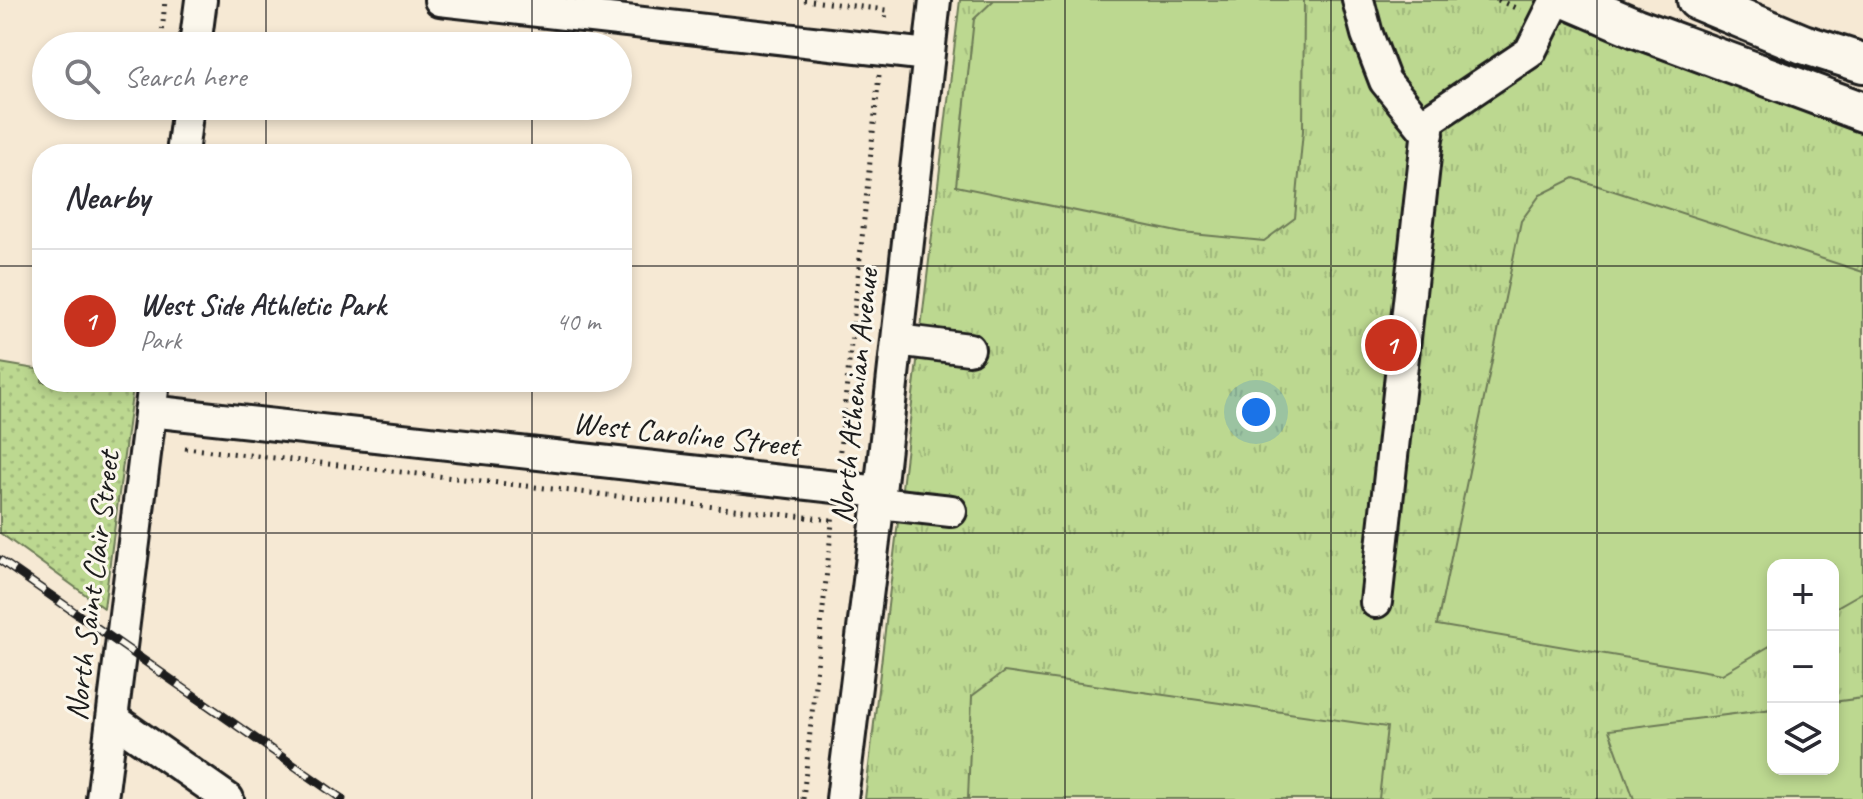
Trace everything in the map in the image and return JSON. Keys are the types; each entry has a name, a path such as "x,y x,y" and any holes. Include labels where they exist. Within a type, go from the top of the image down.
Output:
{"main road":[{"path":"1570,0 1636,28 1863,112"},
{"path":"1697,0 1803,44 1863,63"}],"street":[{"path":"197,32 201,0"},
{"path":"440,0 928,55"},
{"name":"North Athenian Avenue","path":"842,799 935,0"},
{"path":"1358,0 1385,81 1428,134"},
{"path":"1376,602 1429,120 1530,52 1556,0"},
{"path":"183,144 186,120"},
{"path":"897,340 969,349"},
{"name":"West Caroline Street","path":"152,397 836,487 951,511"},
{"name":"North Saint Clair Street","path":"102,799 152,397"},
{"path":"112,718 228,799"}],"path":[{"path":"162,32 165,0"},
{"path":"803,799 886,10 804,0"},
{"path":"185,448 832,520"}],"green space":[{"path":"960,0 1534,0 1863,125 1863,799 865,799"},
{"path":"994,0 1304,0 1303,131 1295,218 1264,241 1182,233 956,186 974,19"},
{"path":"1574,178 1863,272 1863,592 1839,606 1839,559 1767,559 1767,648 1722,674 1437,625 1521,221 1540,195"},
{"path":"0,363 32,368 32,392 132,392 104,608 0,533"},
{"path":"1004,672 1387,727 1379,799 968,799 972,696"},
{"path":"1863,698 1863,799 1634,799 1609,730 1767,710 1767,775 1839,775 1839,701"}],"railway":[{"path":"0,560 342,799"}],"place":[{"name":"West Side Athletic Park","path":"1391,345"}]}
